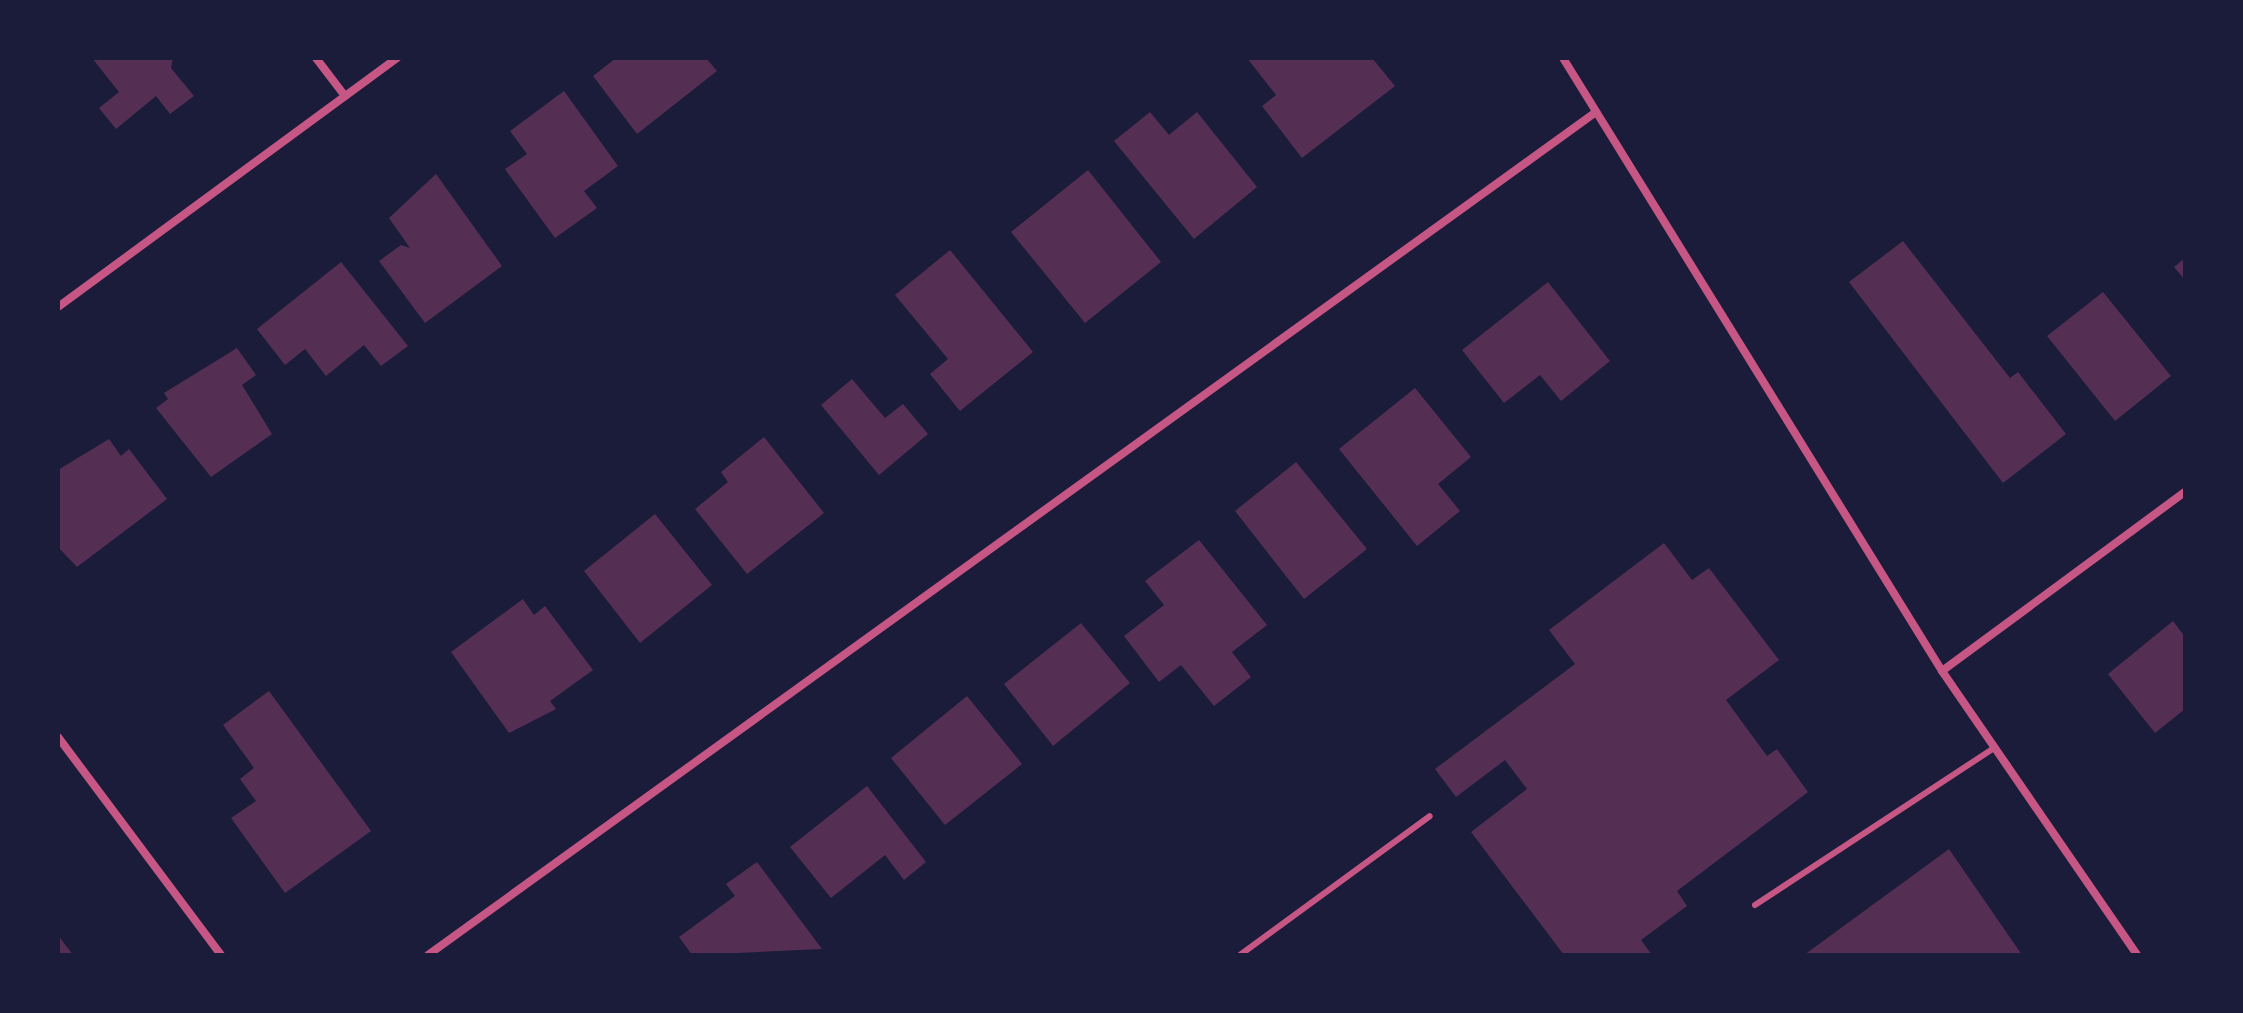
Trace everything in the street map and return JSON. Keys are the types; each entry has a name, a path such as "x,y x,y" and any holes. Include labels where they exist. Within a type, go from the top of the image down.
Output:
{"street":[{"path":"316,58 345,96"},
{"path":"58,307 397,58"},
{"path":"1563,58 1942,671 2137,955"},
{"path":"428,955 1596,112"},
{"path":"1942,671 2185,492"},
{"path":"58,737 221,955"}],"lane":[{"path":"1755,905 1994,748"},
{"path":"1240,955 1430,816"}],"building":[{"path":"92,58 173,58 171,68 194,96 170,114 156,96 116,129 99,108 119,92"},
{"path":"616,58 706,58 717,71 637,134 593,76"},
{"path":"1247,58 1372,58 1395,86 1302,158 1262,106 1276,95"},
{"path":"564,91 618,166 584,191 597,208 555,238 505,169 527,154 510,131"},
{"path":"1150,112 1169,135 1197,112 1257,187 1194,239 1114,141"},
{"path":"1088,170 1161,262 1085,323 1011,232"},
{"path":"436,174 502,266 425,323 379,261 401,245 410,248 389,218"},
{"path":"1903,241 2010,378 2018,372 2066,434 2003,483 1849,282"},
{"path":"950,250 1033,352 960,411 930,374 948,359 895,295"},
{"path":"2185,258 2185,280 2174,267"},
{"path":"341,262 408,346 381,366 364,345 326,376 305,349 285,365 257,329"},
{"path":"1548,282 1610,361 1561,401 1540,375 1504,403 1462,350"},
{"path":"2103,292 2171,376 2115,421 2047,336"},
{"path":"237,348 256,375 242,385 272,434 211,477 156,408 168,399 164,393"},
{"path":"852,379 885,418 903,404 928,434 879,475 821,405"},
{"path":"1415,388 1471,457 1438,484 1460,511 1417,546 1339,449"},
{"path":"764,437 824,513 747,574 695,509 728,482 721,472"},
{"path":"109,439 121,456 129,449 167,499 77,567 58,547 58,470"},
{"path":"1296,462 1367,549 1304,599 1235,511"},
{"path":"655,514 712,585 640,643 584,571"},
{"path":"1199,540 1267,625 1232,652 1251,677 1214,706 1181,665 1159,682 1124,636 1164,605 1145,581"},
{"path":"1664,543 1692,580 1709,568 1779,660 1726,700 1767,756 1777,749 1808,792 1677,891 1687,906 1641,940 1652,955 1564,955 1471,832 1527,789 1505,760 1456,797 1435,769 1575,664 1549,630"},
{"path":"523,599 534,615 545,606 593,670 550,701 556,709 509,733 451,652"},
{"path":"2173,621 2185,637 2185,709 2155,733 2108,674"},
{"path":"1081,623 1130,683 1053,746 1004,684"},
{"path":"269,691 371,831 285,893 231,818 256,801 240,779 254,768 223,725"},
{"path":"967,696 1022,764 945,825 891,758"},
{"path":"867,786 926,862 904,880 885,855 831,898 790,847"},
{"path":"1949,849 2022,955 1804,955"},
{"path":"757,862 822,949 692,955 679,937 735,896 726,884"},
{"path":"58,935 73,955 58,955"}]}
